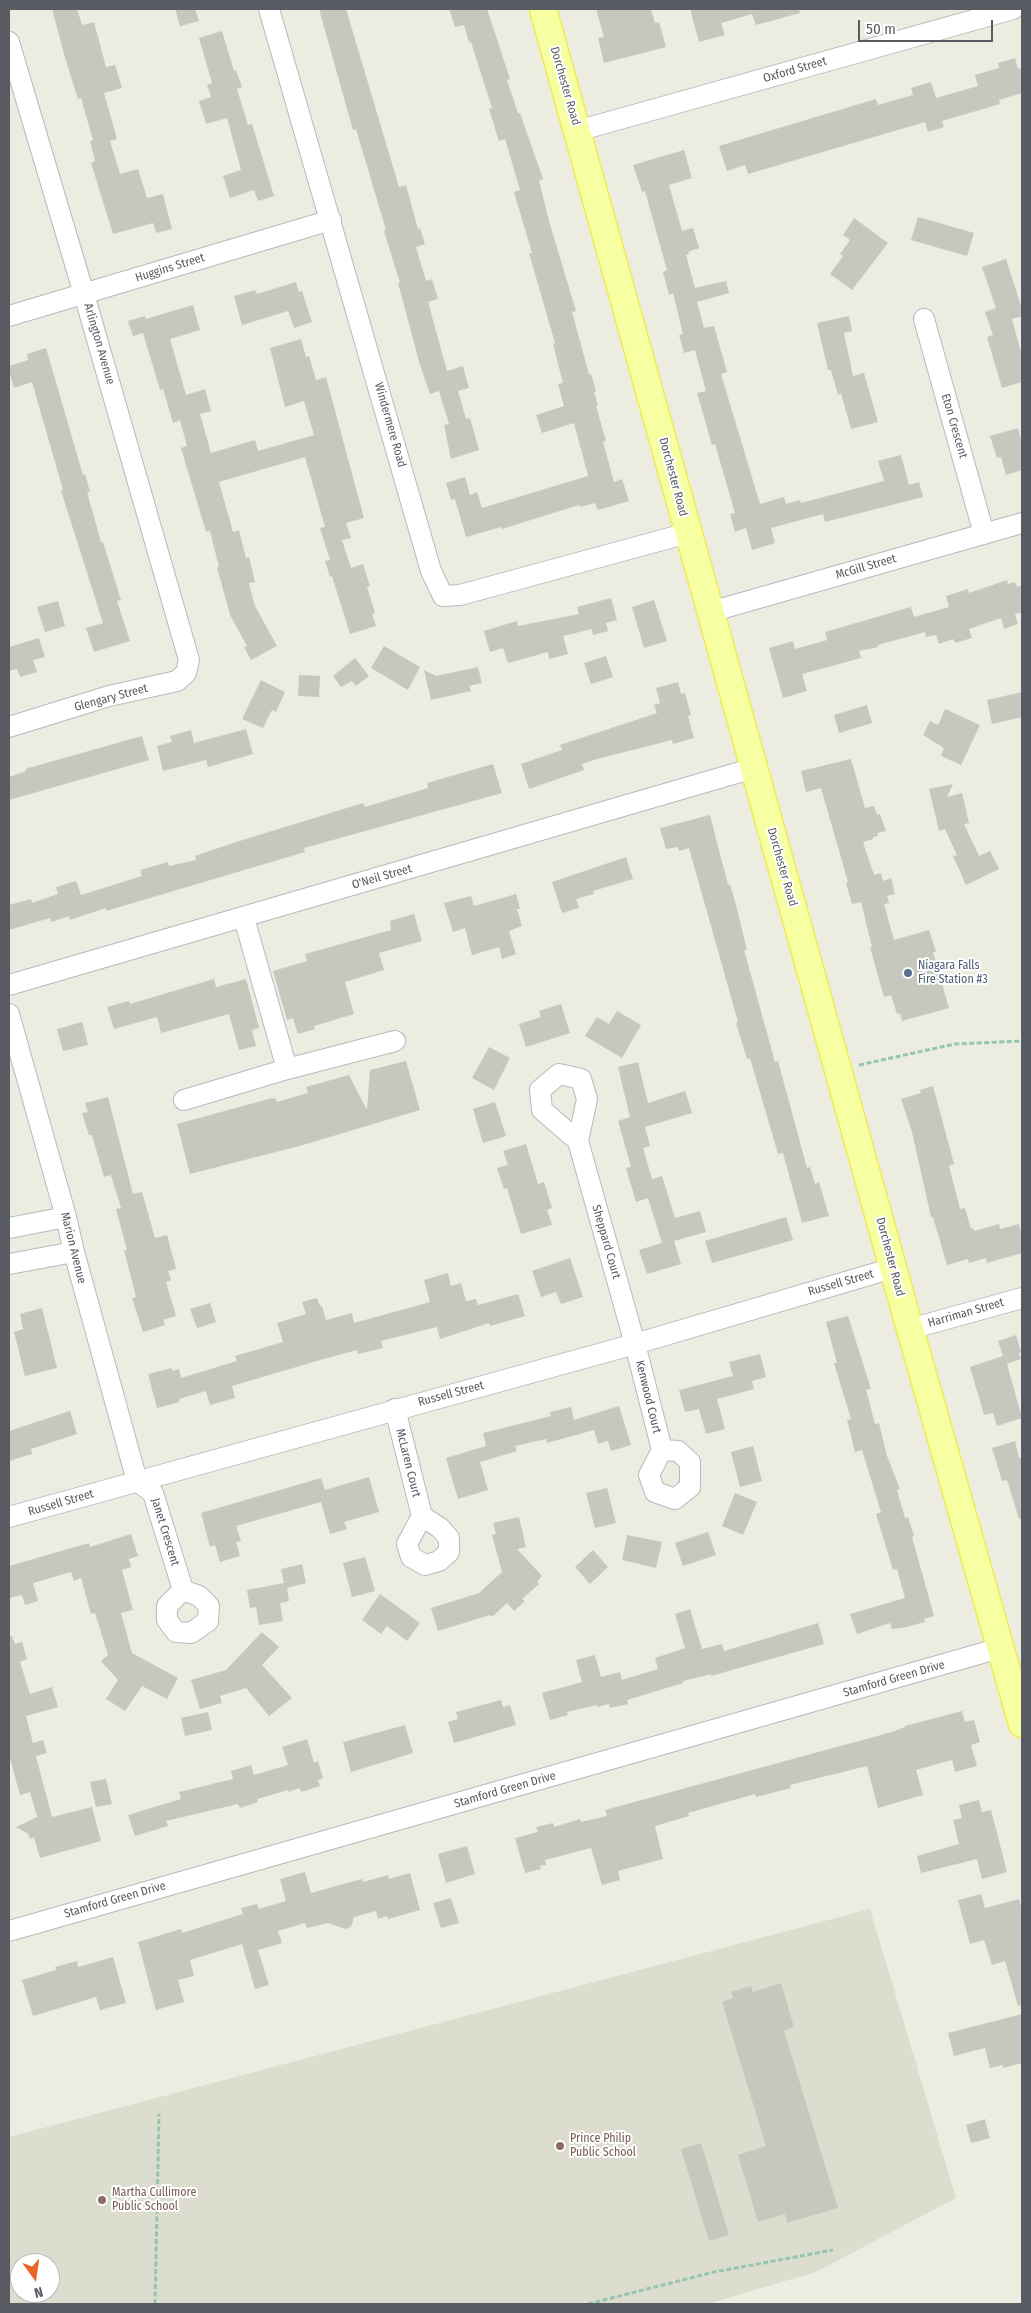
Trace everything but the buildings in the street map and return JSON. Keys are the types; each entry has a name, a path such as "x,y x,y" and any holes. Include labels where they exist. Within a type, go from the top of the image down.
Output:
{"main road":[{"name":"Dorchester Road","path":"543,9 910,1329 1022,1724"}],"street":[{"name":"Windermere Road","path":"270,9 431,571 443,596 460,595 688,533"},
{"name":"Oxford Street","path":"577,131 1013,9"},
{"name":"Arlington Avenue","path":"9,42 187,647"},
{"name":"Huggins Street","path":"9,316 331,220"},
{"name":"Eton Crescent","path":"924,319 984,534"},
{"name":"McGill Street","path":"710,612 1022,523"},
{"name":"Glengary Street","path":"9,727 109,696 178,681 186,673 189,660 187,647"},
{"name":"O'Neil Street","path":"9,985 754,768"},
{"path":"244,918 287,1069"},
{"name":"Marion Avenue","path":"9,1014 137,1481"},
{"path":"184,1100 287,1069 395,1042"},
{"name":"Sheppard Court","path":"578,1141 635,1344"},
{"path":"9,1228 66,1218"},
{"path":"9,1264 74,1252"},
{"name":"Russell Street","path":"9,1518 395,1409 635,1344 893,1268"},
{"name":"Harriman Street","path":"910,1329 1022,1298"},
{"name":"Kenwood Court","path":"635,1344 662,1450"},
{"name":"McLaren Court","path":"395,1409 422,1516"},
{"name":"Janet Crescent","path":"137,1481 152,1493 183,1590"},
{"name":"Stamford Green Drive","path":"9,1931 1000,1648"}],"path":[{"path":"838,1070 955,1044 1022,1041"},
{"path":"155,2304 159,2114"},
{"path":"588,2304 714,2272 833,2250"}],"shaded area":[{"name":"Prince Philip Public School","path":"870,1909 956,2198 816,2272 707,2304 9,2304 9,2137"}],"place":[{"name":"Niagara Falls Fire Station #3","path":"908,973"},
{"name":"Prince Philip Public School","path":"560,2146"},
{"name":"Martha Cullimore Public School","path":"102,2200"}]}
